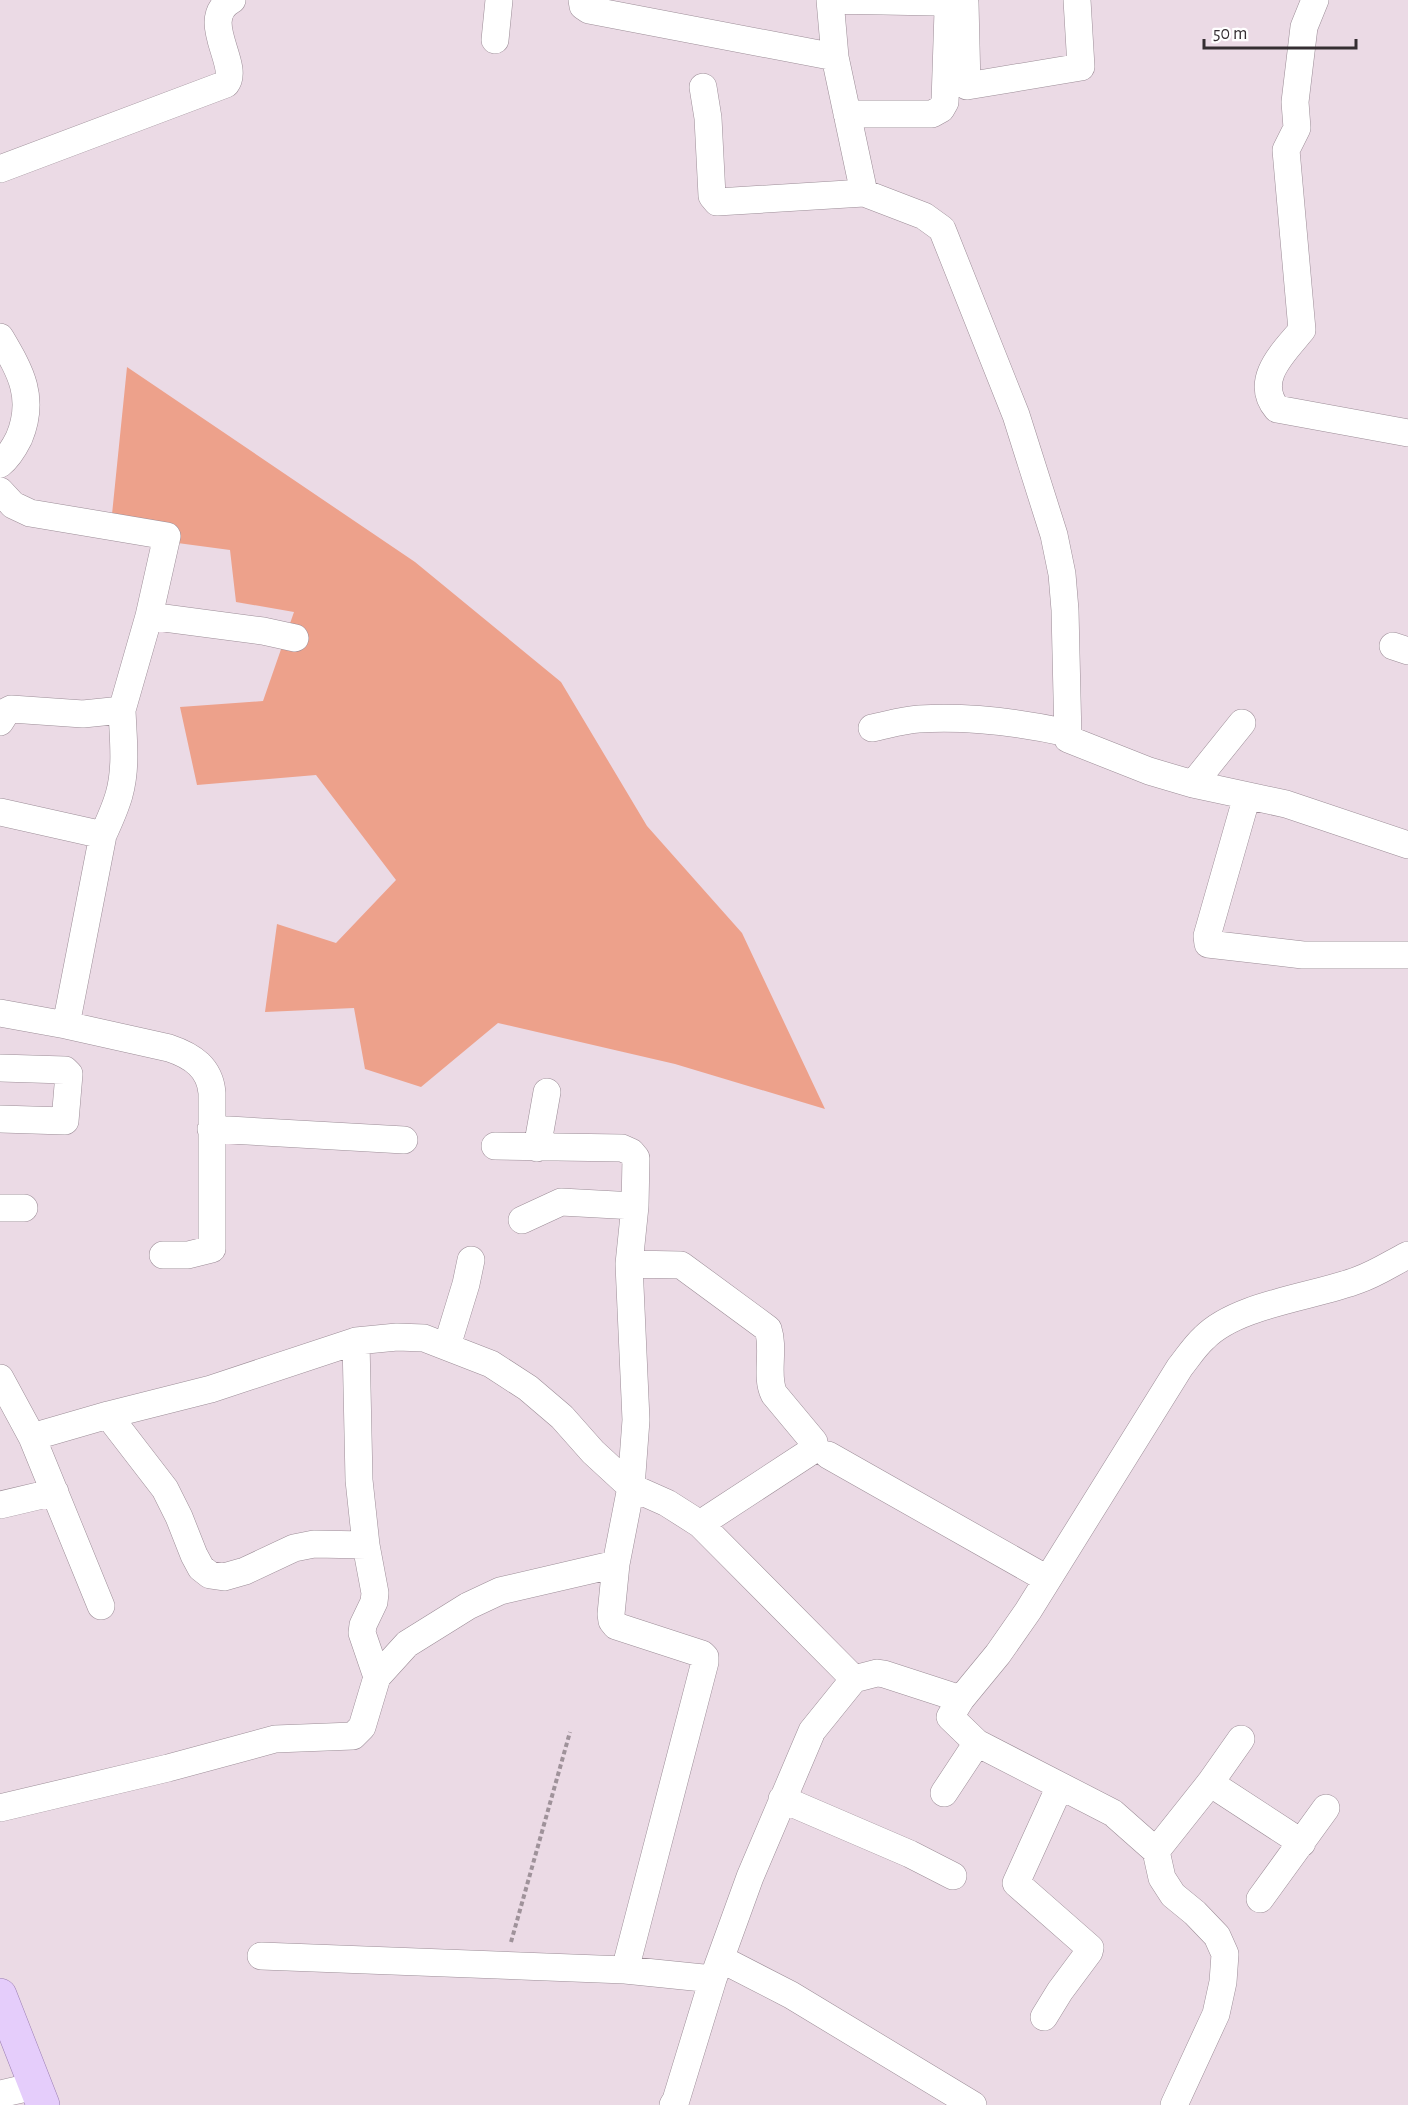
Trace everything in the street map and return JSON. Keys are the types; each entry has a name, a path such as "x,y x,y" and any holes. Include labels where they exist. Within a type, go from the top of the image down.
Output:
{"main road":[{"path":"0,1995 39,2096"}],"street":[{"path":"0,170 226,84 230,76 220,37 219,14 225,4 232,0"},
{"path":"495,40 499,0"},
{"path":"582,0 583,6 589,10 835,57"},
{"path":"864,193 835,57 831,0 964,3 967,86 1081,67 1077,0"},
{"path":"1315,0 1304,27 1295,102 1297,128 1286,150 1302,330 1273,365 1269,379 1270,393 1277,409 1408,433"},
{"path":"847,114 932,114 941,109 945,102 949,1"},
{"path":"703,87 708,118 714,201 864,193 924,216 942,229 1016,415 1054,535 1062,574 1070,741 1149,771 1193,784 1286,804 1408,845"},
{"path":"0,337 24,381 27,404 23,428 14,449 0,464"},
{"path":"0,491 13,505 30,513 168,536 149,616 122,710 124,764 122,779 115,807 103,835 66,1025"},
{"path":"149,616 263,631 295,638"},
{"path":"0,722 11,709 83,714 122,710"},
{"path":"872,728 916,719 973,718 1010,722 1068,733"},
{"path":"1193,784 1242,723"},
{"path":"1247,796 1207,936 1208,944 1303,955 1408,955"},
{"path":"0,813 103,835"},
{"path":"0,1014 66,1025 170,1048 189,1057 202,1068 211,1081 212,1249 194,1254 163,1255"},
{"path":"0,1068 65,1070 69,1074 64,1121 0,1119"},
{"path":"537,1148 547,1092"},
{"path":"211,1129 404,1140"},
{"path":"495,1146 622,1148 631,1152 636,1158 635,1206 629,1264 636,1420 631,1487 616,1564 611,1614 616,1626 702,1654 705,1662 625,1970"},
{"path":"522,1220 561,1202 635,1206"},
{"path":"1174,2105 1216,2014 1225,1954 1217,1936 1195,1912 1173,1895 1162,1878 1156,1851 1113,1813 977,1743 950,1717 961,1699 998,1654 1028,1611 1180,1367 1205,1337 1231,1320 1276,1302 1325,1291 1361,1279 1408,1255"},
{"path":"447,1346 471,1260"},
{"path":"629,1264 681,1265 768,1329 772,1341 770,1387 814,1442 810,1452 700,1524"},
{"path":"32,1437 211,1389 356,1341 397,1337 424,1338 491,1364 528,1388 562,1417 593,1452 631,1487 667,1503 700,1524 854,1679"},
{"path":"356,1341 358,1480 375,1593 374,1602 363,1625 362,1633 377,1677"},
{"path":"0,1378 32,1437 101,1606"},
{"path":"108,1415 165,1489 194,1555 201,1568 210,1575 224,1577 245,1571 294,1548 314,1544 366,1545"},
{"path":"828,1455 1047,1579"},
{"path":"0,1505 55,1492"},
{"path":"0,1808 168,1768 275,1739 353,1736 362,1727 377,1677 407,1644 468,1606 500,1591 616,1564"},
{"path":"673,2105 750,1876 812,1731 854,1679 877,1673 961,1699"},
{"path":"1156,1851 1210,1783 1241,1739"},
{"path":"944,1793 977,1743"},
{"path":"1210,1783 1302,1843"},
{"path":"1044,2018 1090,1948 1016,1883 1060,1786"},
{"path":"782,1799 910,1854 953,1876"},
{"path":"1260,1899 1326,1808"},
{"path":"261,1956 625,1970 717,1969 791,1995 959,2101"},
{"path":"0,2094 39,2096"}],"path":[{"path":"505,1965 570,1732"}],"shaded area":[{"path":"127,367 415,562 561,682 647,826 742,933 825,1109 675,1064 498,1023 421,1087 365,1069 354,1008 265,1012 277,924 336,943 396,880 316,775 197,785 180,707 263,701 294,612 236,602 230,550 110,534"}]}
